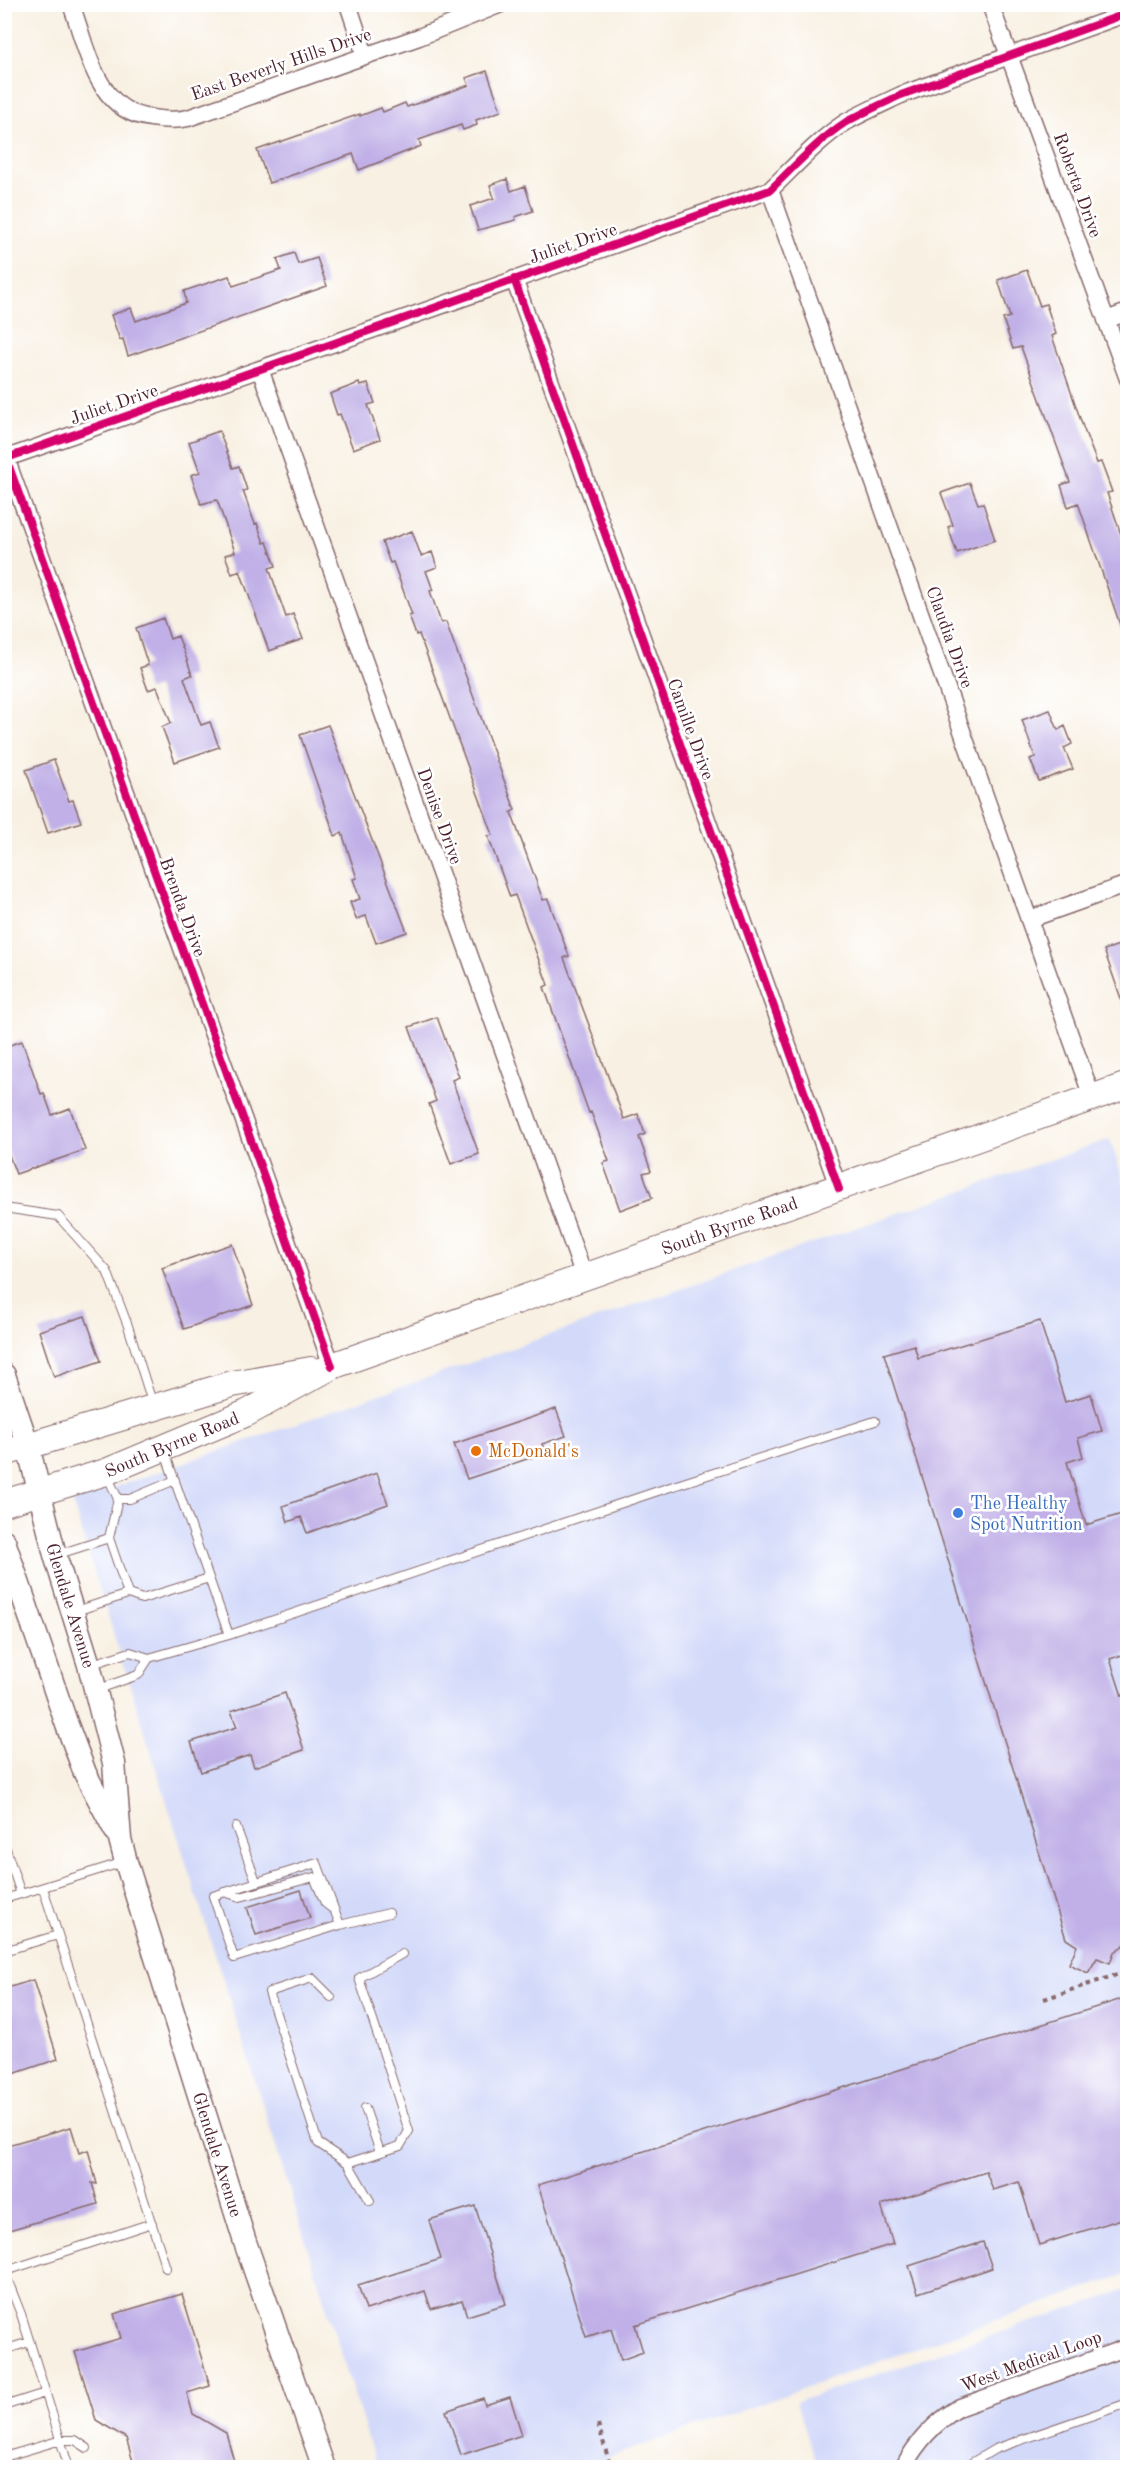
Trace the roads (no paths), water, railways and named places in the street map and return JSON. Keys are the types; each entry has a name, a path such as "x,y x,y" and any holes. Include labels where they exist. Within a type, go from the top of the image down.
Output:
{"main road":[{"name":"South Byrne Road","path":"4,1503 106,1472 247,1413 332,1366 1128,1085"},
{"name":"South Byrne Road","path":"16,1449 232,1384 332,1366"},
{"name":"Glendale Avenue","path":"4,1375 16,1449 41,1493 55,1555 89,1665 114,1763 120,1839 126,1862 245,2242 324,2468"},
{"name":"Glendale Avenue","path":"4,1541 51,1682 85,1773 120,1839"},
{"path":"4,1585 30,1618"}],"street":[{"name":"East Beverly Hills Drive","path":"71,4 100,85 109,96 124,110 146,118 177,120 419,37 501,4"},
{"path":"348,4 365,55"},
{"name":"Roberta Drive","path":"990,4 1128,379"},
{"name":"Juliet Drive","path":"5,459 770,190 824,138 846,123 901,95 1128,13"},
{"name":"Claudia Drive","path":"770,190 1092,1097"},
{"name":"Camille Drive","path":"514,279 838,1189"},
{"path":"1106,320 1128,312"},
{"name":"Denise Drive","path":"260,369 584,1276"},
{"name":"Brenda Drive","path":"5,459 332,1366"},
{"path":"1030,919 1128,884"},
{"name":"West Medical Loop","path":"903,2468 917,2444 929,2430 960,2407 1128,2347"}],"lane":[{"path":"4,1208 58,1216 107,1271 128,1326 154,1408"},
{"path":"89,1665 130,1652 150,1658 229,1635 647,1494 875,1421"},
{"path":"163,1447 229,1635"},
{"path":"106,1472 118,1499 110,1538 128,1594"},
{"path":"118,1499 130,1499 175,1480"},
{"path":"55,1555 110,1538"},
{"path":"73,1612 128,1594 142,1599 209,1578"},
{"path":"95,1690 138,1675 150,1658"},
{"path":"236,1827 256,1881"},
{"path":"4,1843 21,1894"},
{"path":"4,1899 126,1862"},
{"path":"340,1925 317,1863 213,1896 234,1958 340,1925 389,1913"},
{"path":"224,1892 240,1897 314,1877 325,1903 335,1910"},
{"path":"43,1888 166,2268"},
{"path":"4,1951 58,1935"},
{"path":"348,2163 400,2146 410,2131 359,1978 402,1954"},
{"path":"331,1997 312,1978 269,1992 318,2143 348,2163 369,2201"},
{"path":"365,2108 380,2152"},
{"path":"69,2468 5,2269 152,2223"},
{"path":"4,2350 29,2342"},
{"path":"4,2406 45,2393"},
{"path":"963,2468 990,2451 1128,2403"},
{"path":"4,2457 61,2440 75,2440 87,2448"}],"place":[{"name":"McDonald's","path":"476,1451"},
{"name":"The Healthy Spot Nutrition","path":"958,1513"}]}
